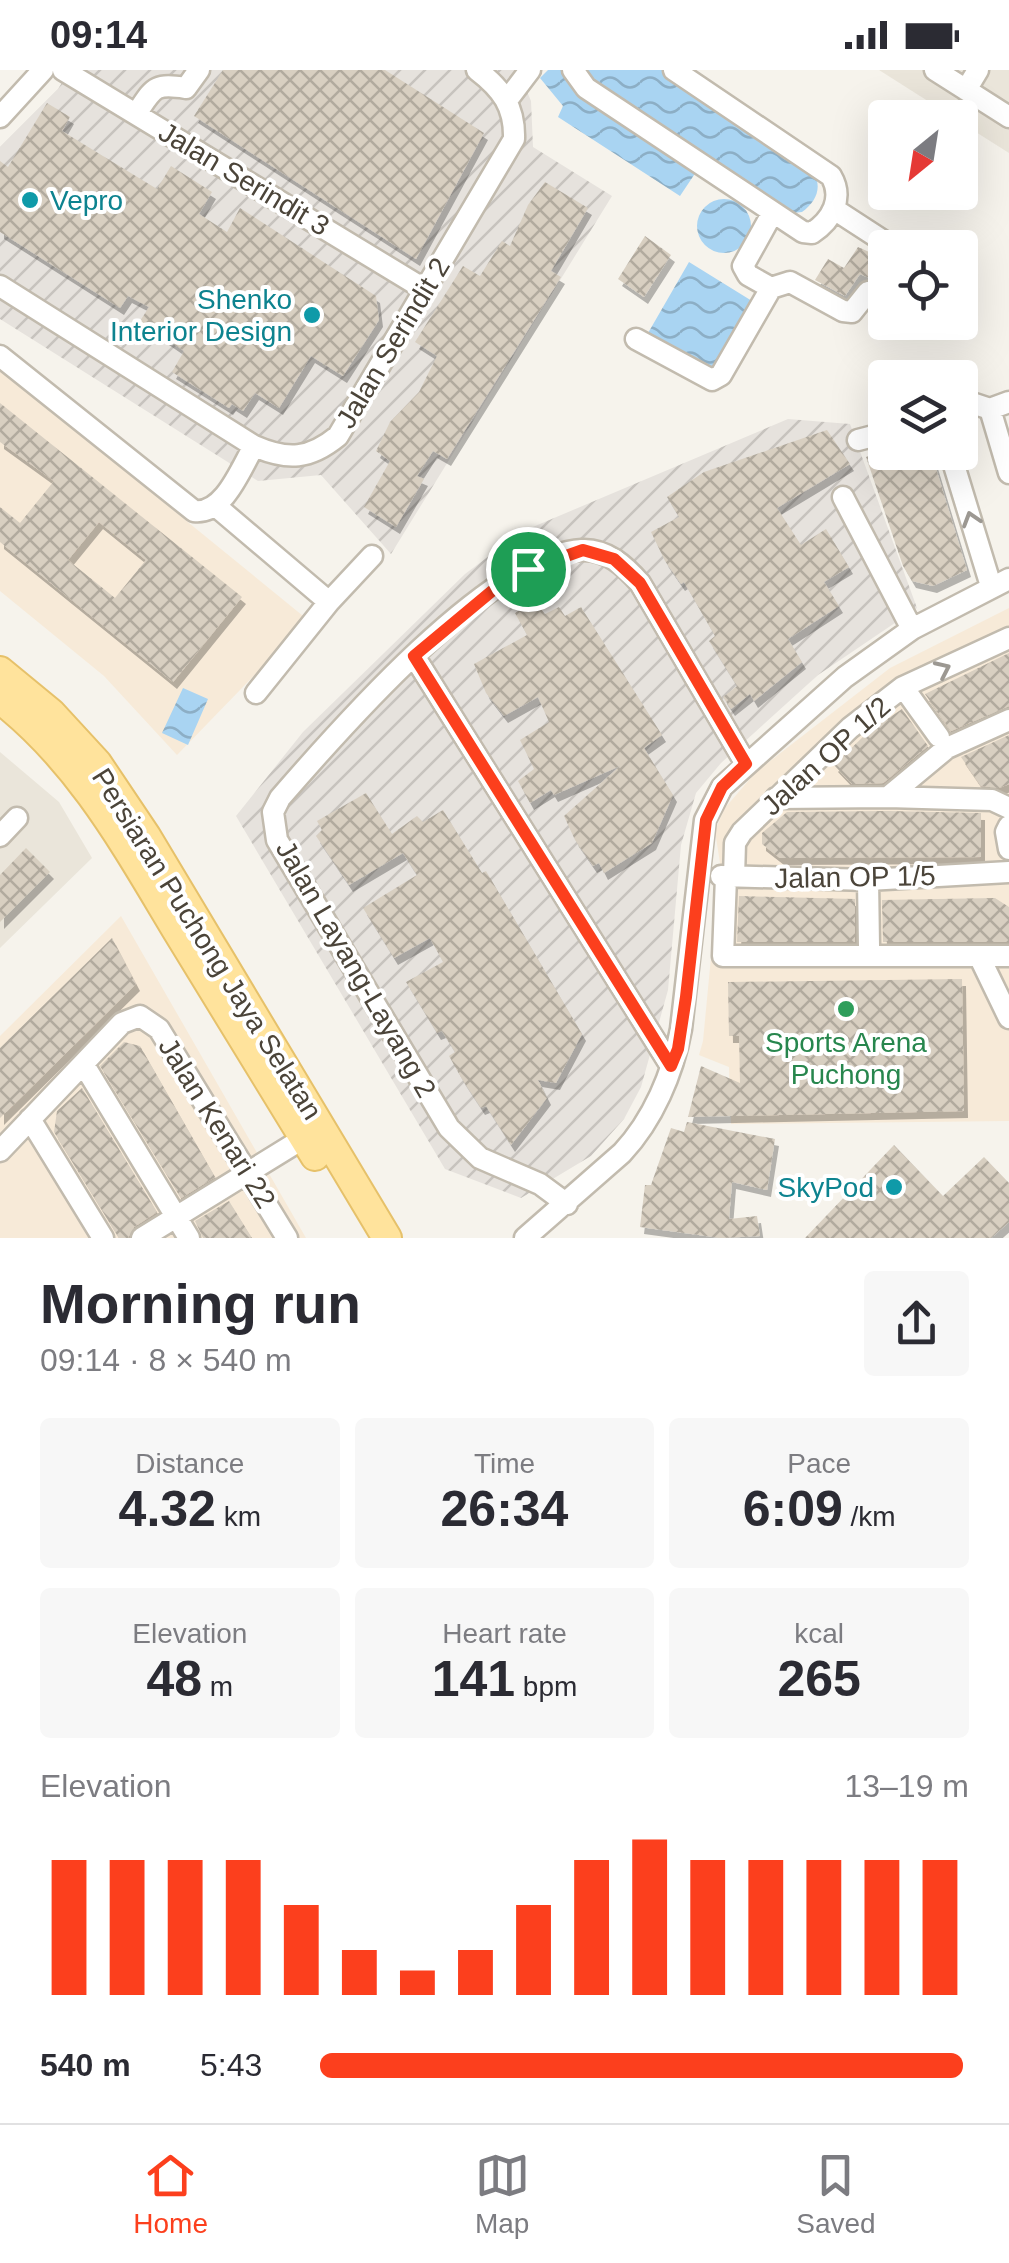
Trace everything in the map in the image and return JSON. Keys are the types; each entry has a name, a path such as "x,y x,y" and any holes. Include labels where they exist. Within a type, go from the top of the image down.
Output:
{"main road":[{"name":"Persiaran Puchong Jaya Selatan","path":"0,671 51,713 98,763 388,1238"},
{"name":"Persiaran Puchong Jaya Selatan","path":"0,699 36,727 81,779 365,1238"},
{"path":"354,1184 397,1238"}],"street":[{"path":"0,117 43,70"},
{"name":"Jalan Serindit 3","path":"63,70 424,288"},
{"path":"136,114 154,88 163,84 186,88 199,70"},
{"path":"477,70 508,99 530,70"},
{"path":"573,70 586,88 773,212 812,234 827,221 834,209 837,186 831,176 674,70"},
{"path":"935,70 1009,117"},
{"path":"966,90 978,70"},
{"name":"Jalan Serindit 2","path":"0,286 254,446 291,457 320,452 338,436 514,139 515,124 508,99"},
{"path":"834,209 868,231"},
{"path":"771,288 748,275 743,266 773,212"},
{"path":"636,339 706,380 717,379 771,288 790,282 843,311 852,312 868,292"},
{"path":"0,356 194,511 204,512 216,506 254,446"},
{"path":"1000,406 1009,473"},
{"path":"858,440 868,438"},
{"path":"526,1238 635,1138 657,1101 678,1049 709,811 722,787 846,676 912,629 1000,583 957,470"},
{"path":"844,496 912,629"},
{"path":"216,506 329,602"},
{"name":"Jalan Layang-Layang 2","path":"567,1204 540,1184 480,1158 449,1128 277,840 274,812 280,798 344,724 414,656 510,576 583,550 614,559 640,583 746,764"},
{"path":"256,694 329,602 372,556"},
{"name":"Jalan OP 1/2","path":"978,956 723,956 735,844 742,832 850,728 903,687 1009,638"},
{"path":"414,656 671,1066"},
{"path":"903,687 939,737"},
{"path":"888,797 947,748 1009,720"},
{"path":"776,798 992,800 1009,808"},
{"path":"0,836 17,818"},
{"path":"1009,826 1009,849"},
{"name":"Jalan OP 1/5","path":"702,876 868,880 1009,872"},
{"path":"868,880 869,946"},
{"path":"1009,956 978,956 1009,1018"},
{"path":"690,967 950,967 961,968 970,978"},
{"name":"Jalan Kenari 22","path":"84,1065 122,1022 140,1016 159,1029 287,1238"},
{"path":"0,1151 84,1065 189,1238"},
{"path":"30,1119 103,1238"},
{"path":"142,1238 304,1138"}],"shaded area":[{"path":"70,70 518,70 531,101 533,147 612,196 391,554 321,475 258,481 0,319 0,147 58,89"},
{"path":"879,70 1009,70 1009,153 978,133 978,100 926,100"},
{"path":"0,369 308,620 177,755 104,676 0,591"},
{"path":"788,419 850,424 917,608 818,675 721,763 696,793 681,845 668,990 641,1087 624,1119 591,1156 521,1198 445,1169 236,816 303,732 465,574 521,532"},
{"path":"1009,608 1009,1121 731,1124 729,1067 699,1055 720,863 715,831 724,809 756,772 890,668"},
{"path":"0,752 59,802 92,858 0,948"},
{"path":"121,916 306,1238 0,1238 0,1036"}],"water":[{"path":"548,70 561,70 576,90 696,172 680,196 558,117 563,106 540,78"},
{"path":"578,70 662,70 813,172 818,189 814,199 802,212 785,214"},
{"path":"724,199 743,207 751,226 743,245 724,253 705,245 697,226 705,207"},
{"path":"689,262 752,301 707,377 644,340"},
{"path":"183,688 208,699 188,745 162,733"}],"building":[{"path":"223,70 385,70 484,133 416,259 194,116"},
{"path":"47,103 70,117 62,131 157,189 171,166 212,192 199,214 227,232 240,208 376,296 379,320 343,376 311,356 279,408 255,393 243,411 232,404 229,408 172,372 184,351 140,321 149,307 128,296 120,308 0,232 0,161 8,167"},
{"path":"545,182 588,208 551,271 561,277 447,459 433,451 417,476 424,479 396,527 364,507 390,461 376,451 390,422 419,392 437,356 415,342 463,266 480,276 502,241 510,246 528,205"},
{"path":"645,236 671,255 644,297 618,279"},
{"path":"858,247 868,251 868,278 860,274 845,296 815,280 828,259 844,268"},
{"path":"0,403 242,597 173,682 0,542 0,507 20,523 54,481 0,442","holes":["99,522 146,560 115,598 68,560"]},
{"path":"827,430 850,464 777,508 801,545 826,529 849,567 824,582 839,606 788,639 802,662 754,701 750,694 731,709 723,697 737,686 709,641 715,636 684,582 681,584 665,561 651,532 679,517 667,497 704,472"},
{"path":"870,470 936,470 967,570 933,586 912,581 903,566"},
{"path":"534,600 545,614 559,607 565,616 581,607 662,735 644,748 673,795 652,843 604,873 599,863 593,866 564,816 620,766 554,795 551,790 530,803 518,781 534,769 520,740 549,722 538,697 504,716 486,693 474,664 527,635 515,613"},
{"path":"1009,653 1009,706 951,731 925,694"},
{"path":"902,709 928,746 883,783 852,784 834,765 868,732"},
{"path":"1009,735 1009,784 999,788 981,786 961,757"},
{"path":"366,793 392,834 417,816 423,822 443,810 482,873 486,871 582,1034 556,1083 538,1080 547,1098 511,1145 486,1106 481,1108 462,1079 449,1056 455,1052 442,1031 437,1033 406,982 443,962 430,938 394,958 363,908 417,875 403,853 349,885 316,836 322,830 317,821"},
{"path":"787,812 981,813 981,857 780,858 762,844 762,833"},
{"path":"26,848 50,872 0,922 0,875"},
{"path":"739,896 855,899 855,942 737,942"},
{"path":"995,898 1009,907 1009,942 883,942 882,900"},
{"path":"112,938 136,984 0,1118 0,1048"},
{"path":"962,979 964,1111 688,1117 701,1066 740,1083 739,1036 729,1036 728,982"},
{"path":"124,1042 140,1046 215,1177 181,1198 100,1066"},
{"path":"82,1088 157,1212 134,1227 128,1238 119,1238 54,1132 57,1111"},
{"path":"687,1122 775,1139 767,1190 732,1182 729,1219 757,1216 760,1236 721,1238 640,1227 645,1185 651,1185 671,1128 684,1132"},
{"name":"SkyPod","path":"894,1145 943,1196 984,1157 1009,1183 1009,1222 991,1238 805,1238"},
{"path":"229,1201 252,1238 203,1238 195,1221"}],"place":[{"name":"Vepro","path":"30,200"},
{"name":"Shenko Interior Design","path":"312,315"},
{"name":"Sports Arena Puchong","path":"846,1009"},
{"name":"SkyPod","path":"894,1187"}],"route":[{"path":"583,550 614,559 628,570 640,583 746,764 722,787 706,820 686,997 678,1049 671,1066 414,656 492,588 528,569 583,550"}]}
